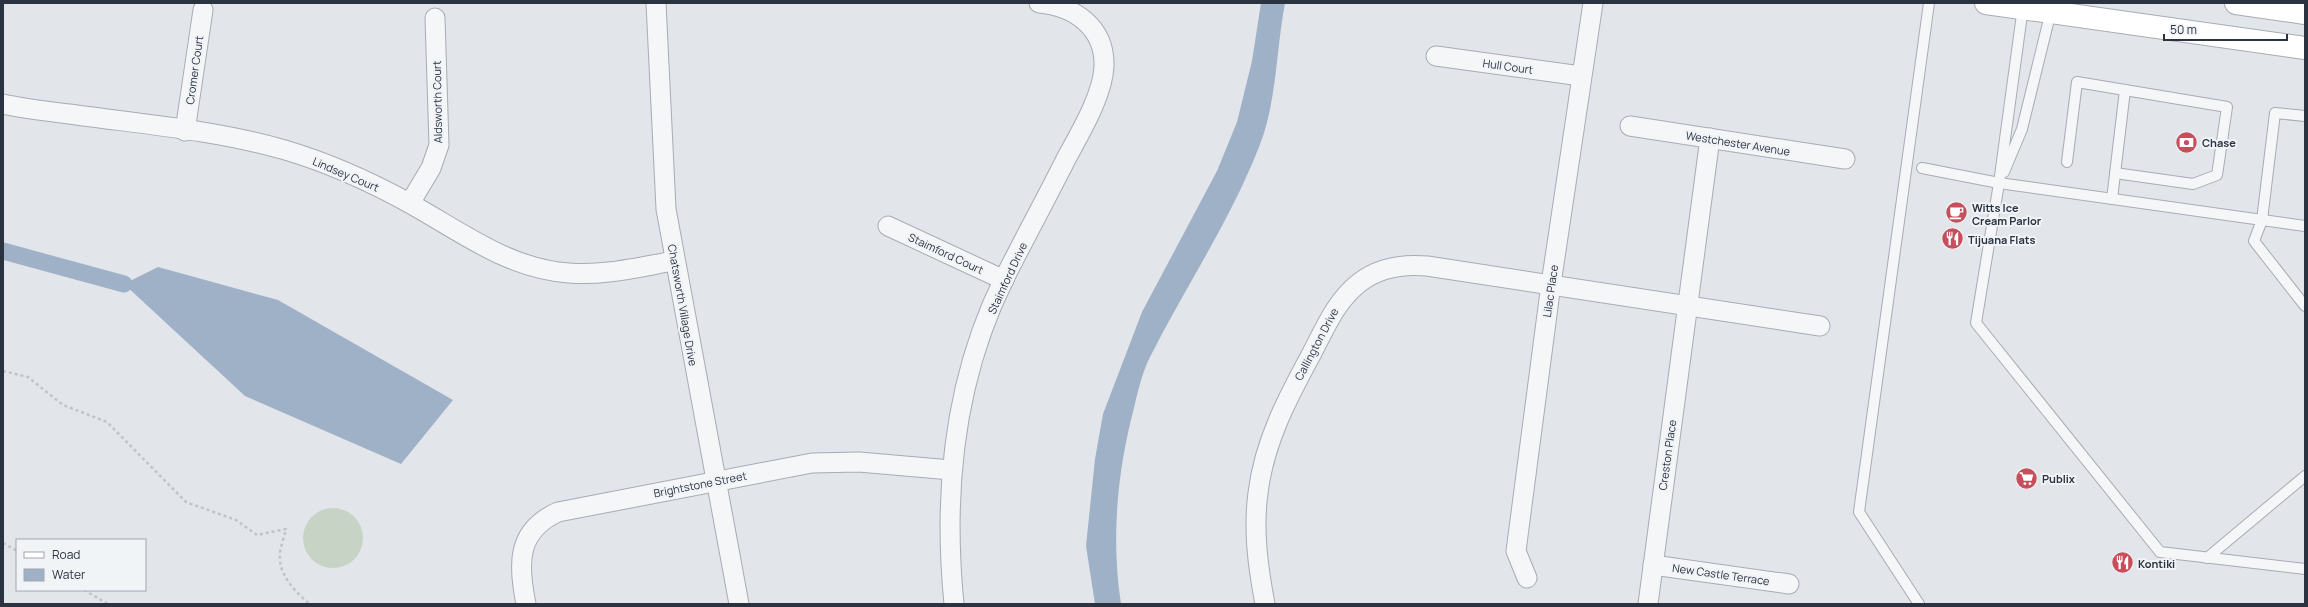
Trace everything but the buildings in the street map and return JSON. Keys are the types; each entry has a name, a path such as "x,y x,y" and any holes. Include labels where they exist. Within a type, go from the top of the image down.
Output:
{"street":[{"name":"Chatsworth Village Drive","path":"656,3 662,157 666,209 674,261 739,604"},
{"name":"Staimford Drive","path":"954,604 949,526 951,470 959,415 970,369 985,324 1004,280 1079,136 1093,104 1104,66 1100,44 1086,21 1071,10 1060,6 1039,3"},
{"name":"Lilac Place","path":"1527,578 1516,551 1551,284 1593,3"},
{"path":"1986,3 2050,8 2305,48"},
{"path":"2236,3 2305,13"},
{"name":"Cromer Court","path":"185,131 203,10"},
{"name":"Aldsworth Court","path":"410,203 433,163 439,145 435,18"},
{"name":"Hull Court","path":"1436,56 1581,76"},
{"name":"Lindsey Court","path":"3,104 240,139 288,151 348,173 410,203 489,250 514,261 541,269 568,273 596,274 674,261"},
{"name":"Westchester Avenue","path":"1630,126 1845,159"},
{"name":"Creston Place","path":"1648,604 1710,138"},
{"name":"Staimford Court","path":"888,226 1004,280"},
{"name":"Callington Drive","path":"1265,604 1256,541 1258,492 1262,468 1272,433 1287,399 1335,308 1342,298 1370,276 1404,266 1427,266 1551,284"},
{"path":"1551,284 1820,326"},
{"name":"Brightstone Street","path":"526,604 520,576 522,553 531,533 548,517 569,509 716,481 835,461 951,470"},
{"name":"New Castle Terrace","path":"1653,565 1789,584"}],"lane":[{"path":"1919,604 1859,512 1930,3"},
{"path":"2024,6 1999,183 1976,323 2160,552 2305,569"},
{"path":"1999,183 2022,129 2050,8"},
{"path":"2067,162 2077,82 2228,107 2217,176 2193,184 2115,173"},
{"path":"2112,199 2125,90"},
{"path":"2305,116 2275,113 2262,220 2254,241 2305,306"},
{"path":"1922,168 1999,183 2305,226"},
{"path":"2207,558 2305,476"}],"path":[{"path":"3,371 28,377 63,405 107,422 186,502 236,520 257,535 286,529 280,558 282,572 301,597 310,604"},
{"path":"3,543 16,550"},
{"path":"86,591 108,604"}],"green space":[{"path":"327,508 339,508 350,513 358,521 363,532 361,550 350,563 339,568 327,568 316,563 308,555 303,544 303,532 308,521 316,513"}],"water":[{"path":"1261,3 1285,3 1273,94 1265,130 1235,201 1150,357 1145,369 1123,456 1117,506 1116,555 1121,604 1095,604 1086,546 1095,459 1103,414 1142,312 1217,171 1237,122 1252,61"},
{"path":"158,267 278,300 453,400 401,464 245,396 124,284"}],"waterway":[{"path":"3,251 124,284"}],"place":[{"name":"Chase","path":"2187,142"},
{"name":"Witts Ice Cream Parlor","path":"1956,213"},
{"name":"Tijuana Flats","path":"1953,239"},
{"name":"Publix","path":"2026,478"},
{"name":"Kontiki","path":"2122,563"}]}
